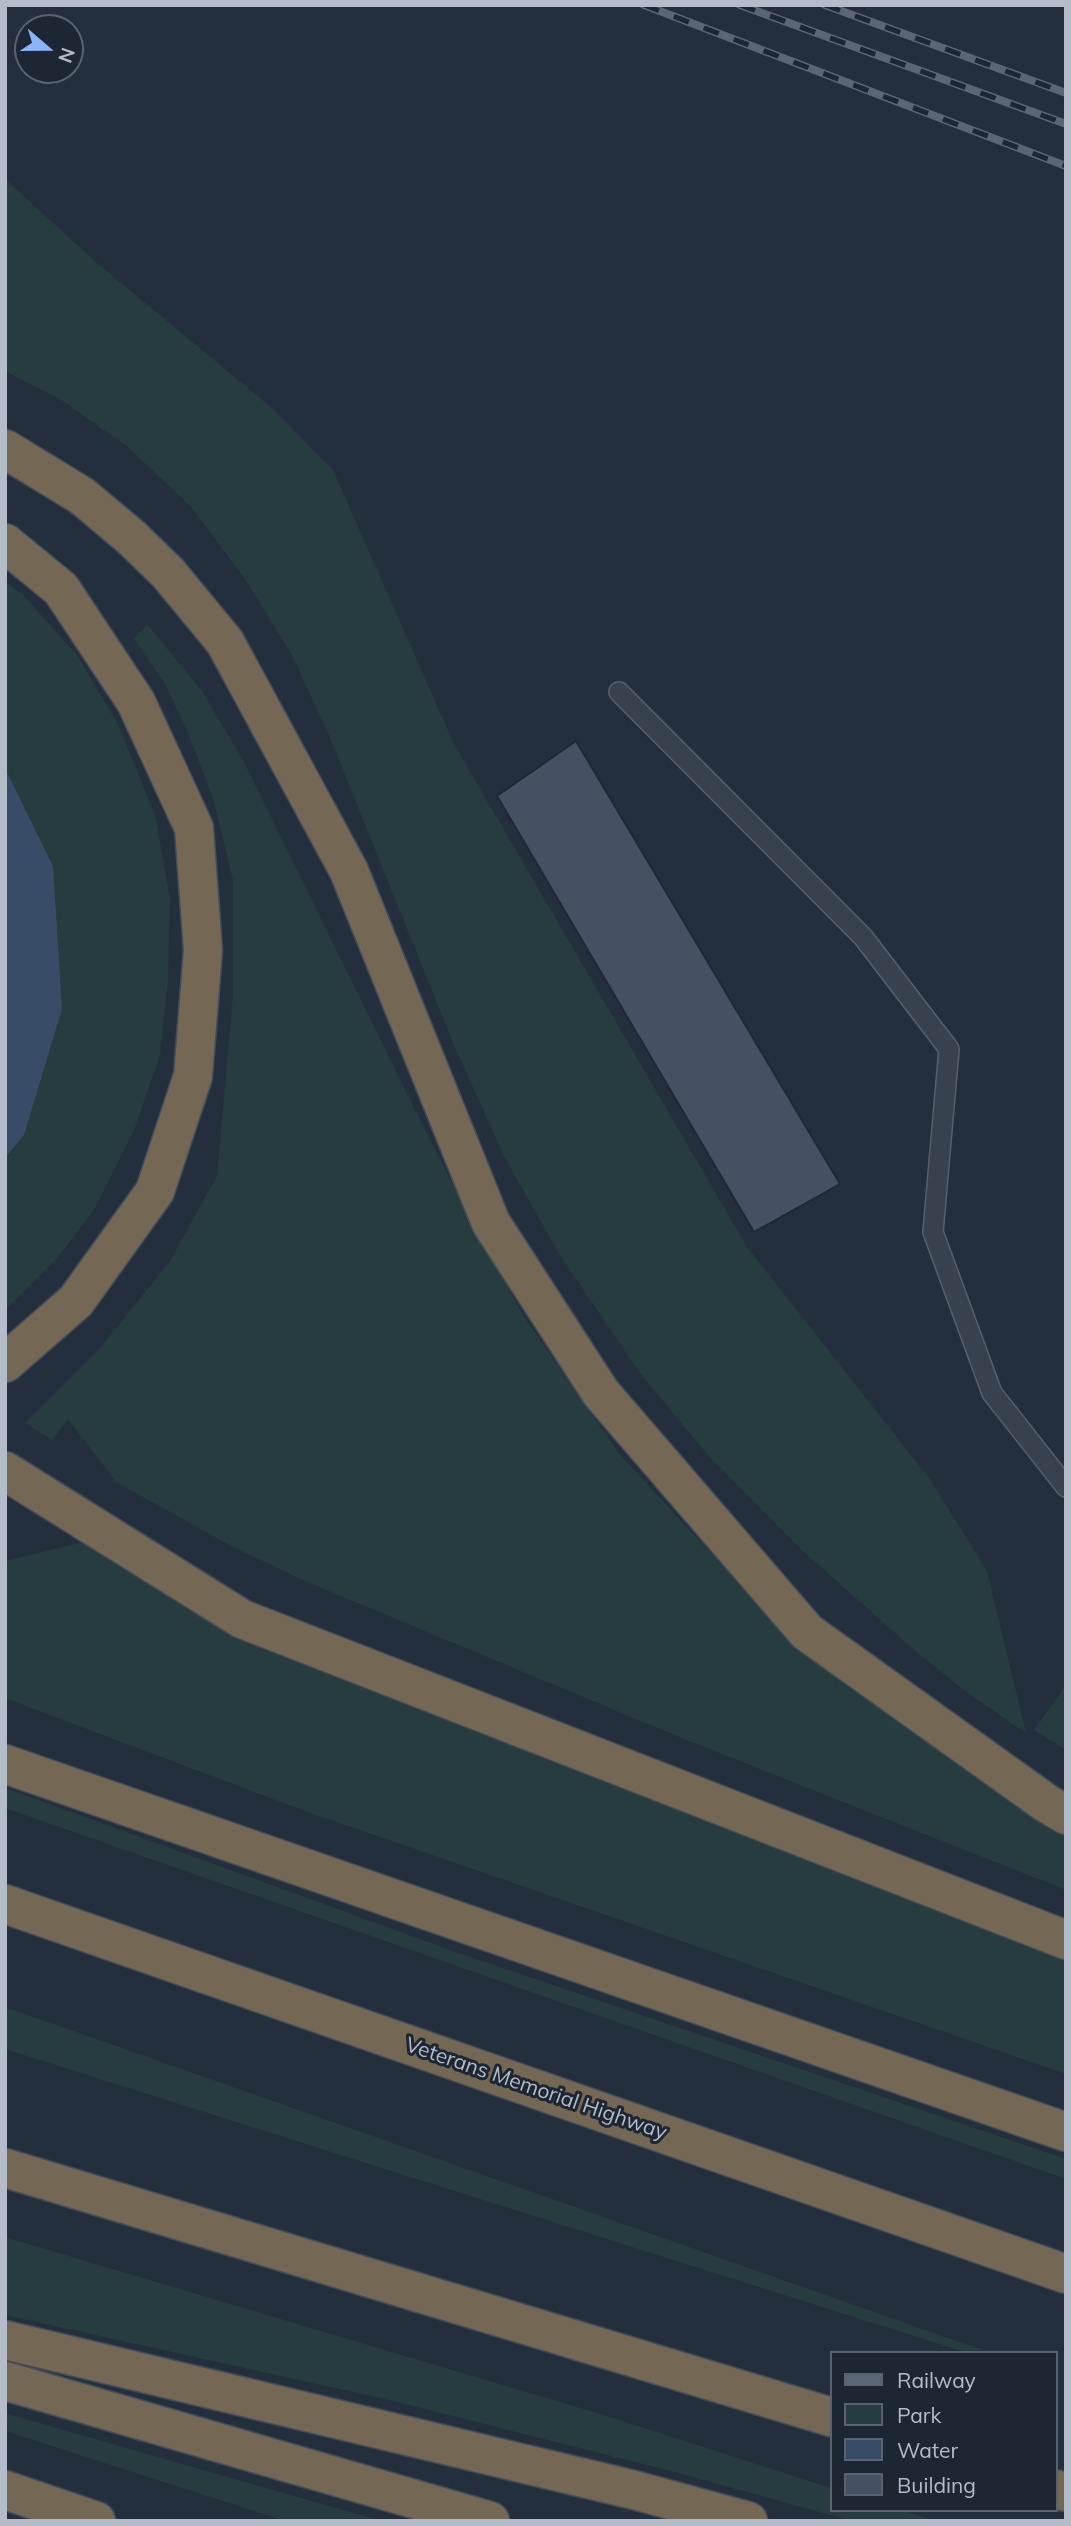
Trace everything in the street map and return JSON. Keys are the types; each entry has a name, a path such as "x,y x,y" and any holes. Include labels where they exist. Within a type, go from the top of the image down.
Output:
{"highway":[{"path":"5,449 82,495 132,538 167,573 225,642 349,871 491,1223 601,1393 807,1632 1066,1815"},
{"path":"5,543 61,589 136,702 194,828 204,950 193,1076 155,1191 76,1301 5,1363"},
{"path":"5,1471 242,1619 1066,1940"},
{"path":"5,1764 1066,2132"},
{"name":"Veterans Memorial Highway","path":"5,1904 1066,2274"},
{"path":"5,2168 830,2417"},
{"path":"5,2340 621,2487 748,2521"},
{"path":"5,2381 490,2521"},
{"path":"5,2490 96,2521"}],"lane":[{"path":"620,692 863,937 949,1049 933,1232 992,1393 1066,1487"}],"green space":[{"path":"5,179 97,263 272,408 333,470 454,744 747,1247 929,1478 987,1571 1026,1733 969,1694 913,1649 804,1552 708,1455 639,1372 558,1252 504,1156 453,1043 331,740 292,655 245,579 192,508 129,448 60,399 5,371"},
{"path":"5,581 23,595 77,655 118,724 155,815 170,897 168,980 160,1055 135,1128 94,1210 58,1257 5,1310 5,1158 24,1135 53,866 5,768"},
{"path":"147,624 202,691 244,762 480,1237 523,1315 620,1455 736,1580 849,1676 1066,1824 1066,1890 689,1741 312,1584 233,1547 116,1482 68,1419 52,1440 25,1423 101,1347 170,1261 217,1176 233,995 233,880 213,798 186,728 165,684 134,639"},
{"path":"96,1539 1066,1949 1066,2074 302,1810 5,1698 5,1561"},
{"path":"1066,1685 1066,1750 1034,1730"},
{"path":"5,1788 450,1950 1066,2159 1066,2179 5,1808"},
{"path":"5,2007 985,2351 962,2351 5,2049"},
{"path":"5,2237 607,2416 830,2488 830,2512 908,2512 935,2521 852,2521 675,2472 385,2399 5,2315"},
{"path":"5,2413 381,2521 285,2521 5,2431"}],"water":[{"path":"5,768 53,866 62,1009 24,1135 5,1158"}],"building":[{"path":"576,741 840,1184 754,1232 497,796"}],"railway":[{"path":"644,5 1066,166"},
{"path":"740,5 1066,124"},
{"path":"825,5 1066,93"}]}
